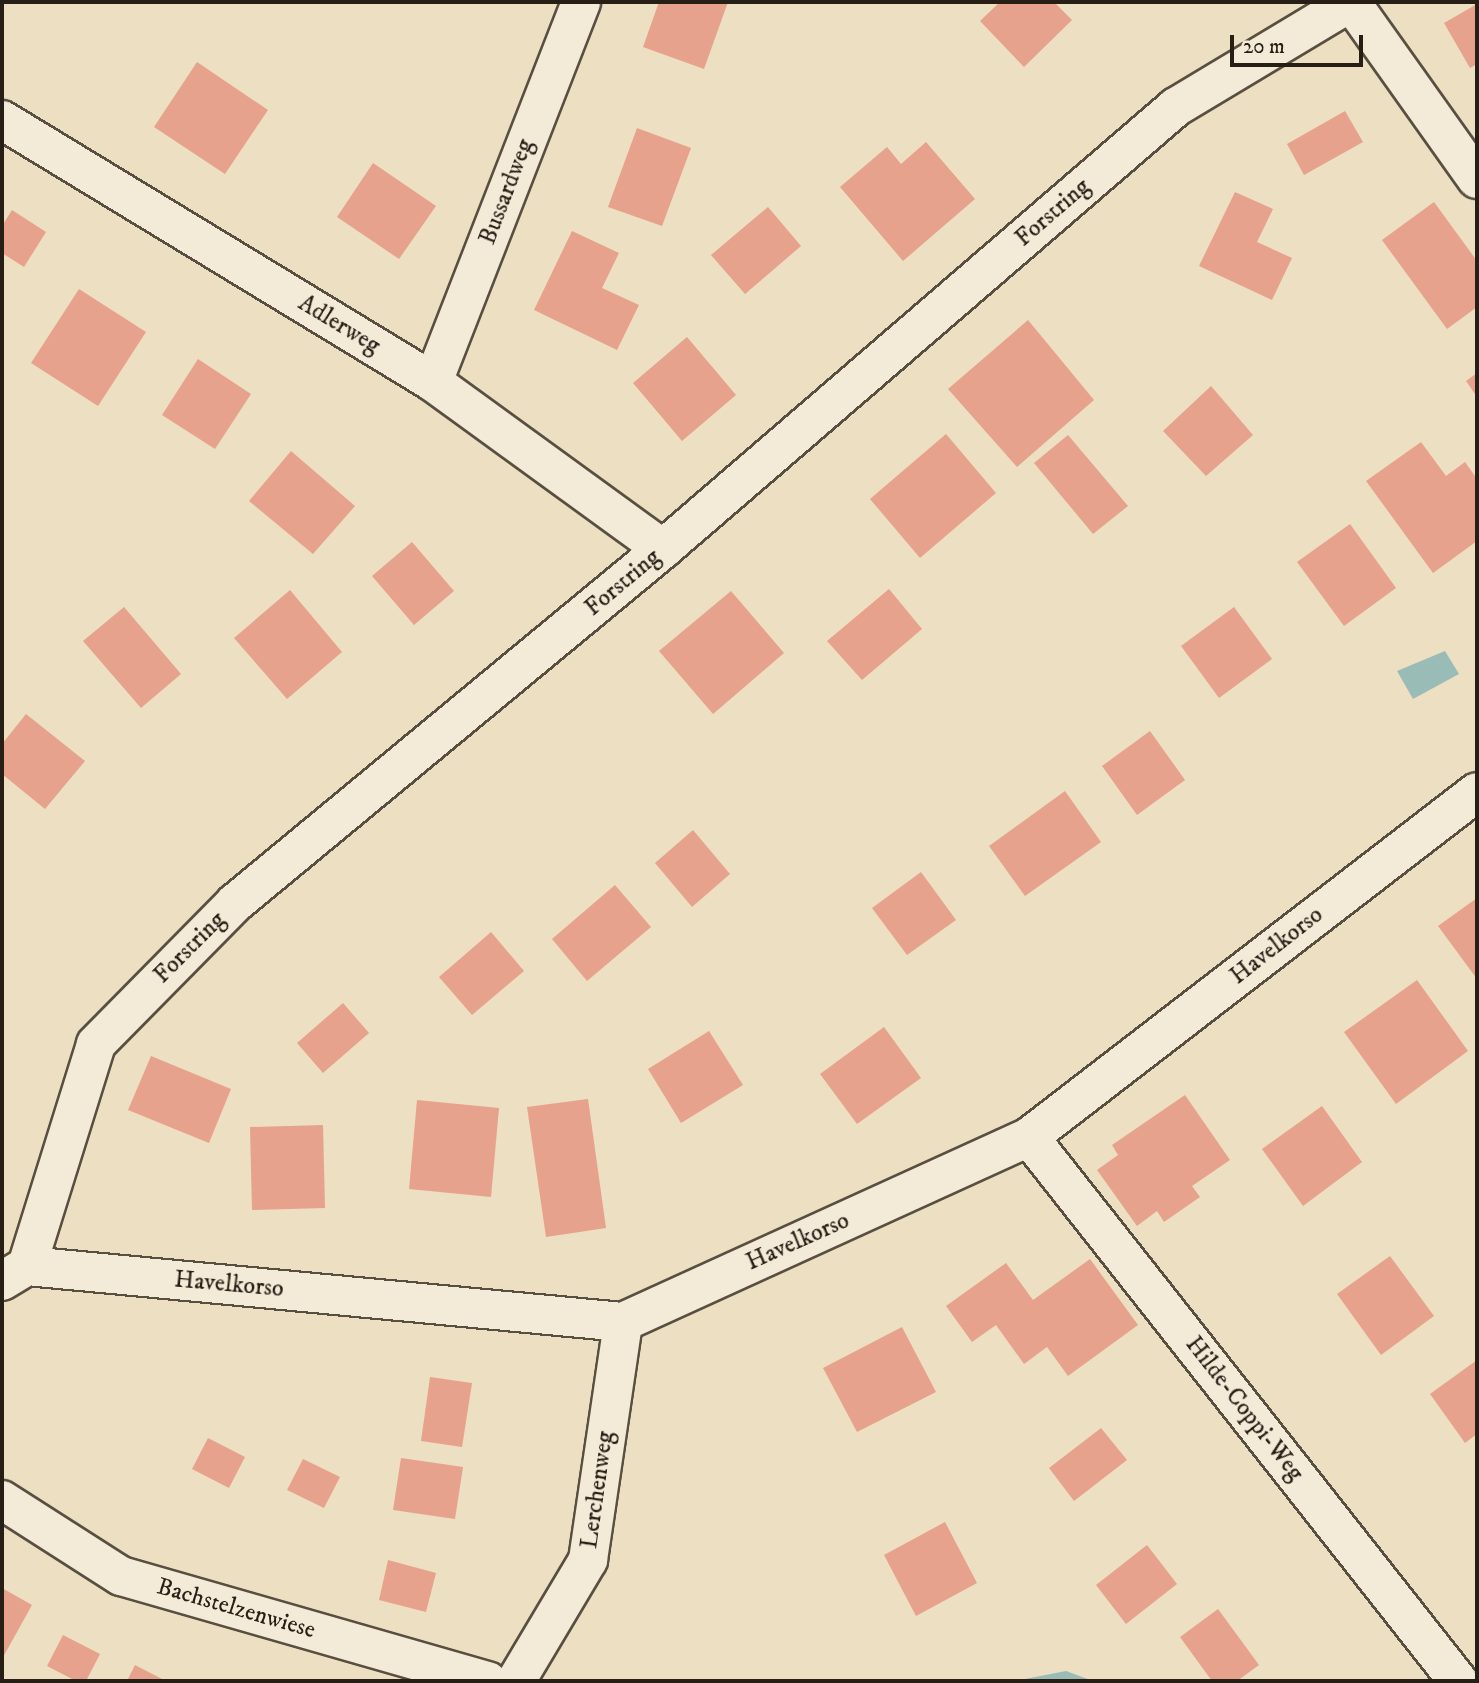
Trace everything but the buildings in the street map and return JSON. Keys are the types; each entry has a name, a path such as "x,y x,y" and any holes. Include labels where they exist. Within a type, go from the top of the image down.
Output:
{"street":[{"name":"Bussardweg","path":"433,382 581,2"},
{"path":"1351,2 1477,179"},
{"name":"Forstring","path":"14,1273 96,1044 235,903 663,549 1176,107 1351,2"},
{"name":"Adlerweg","path":"2,120 433,382 663,549"},
{"name":"Havelkorso","path":"14,1273 622,1322 1029,1137 1477,792"},
{"name":"Hilde-Coppi-Weg","path":"1029,1137 1458,1681"},
{"name":"Lerchenweg","path":"516,1681 588,1560 622,1322"},
{"name":"Bachstelzenwiese","path":"2,1500 121,1576 488,1681"}],"water":[{"path":"1445,651 1459,674 1413,699 1397,671"},
{"path":"1066,1671 1093,1681 1015,1681"}]}
